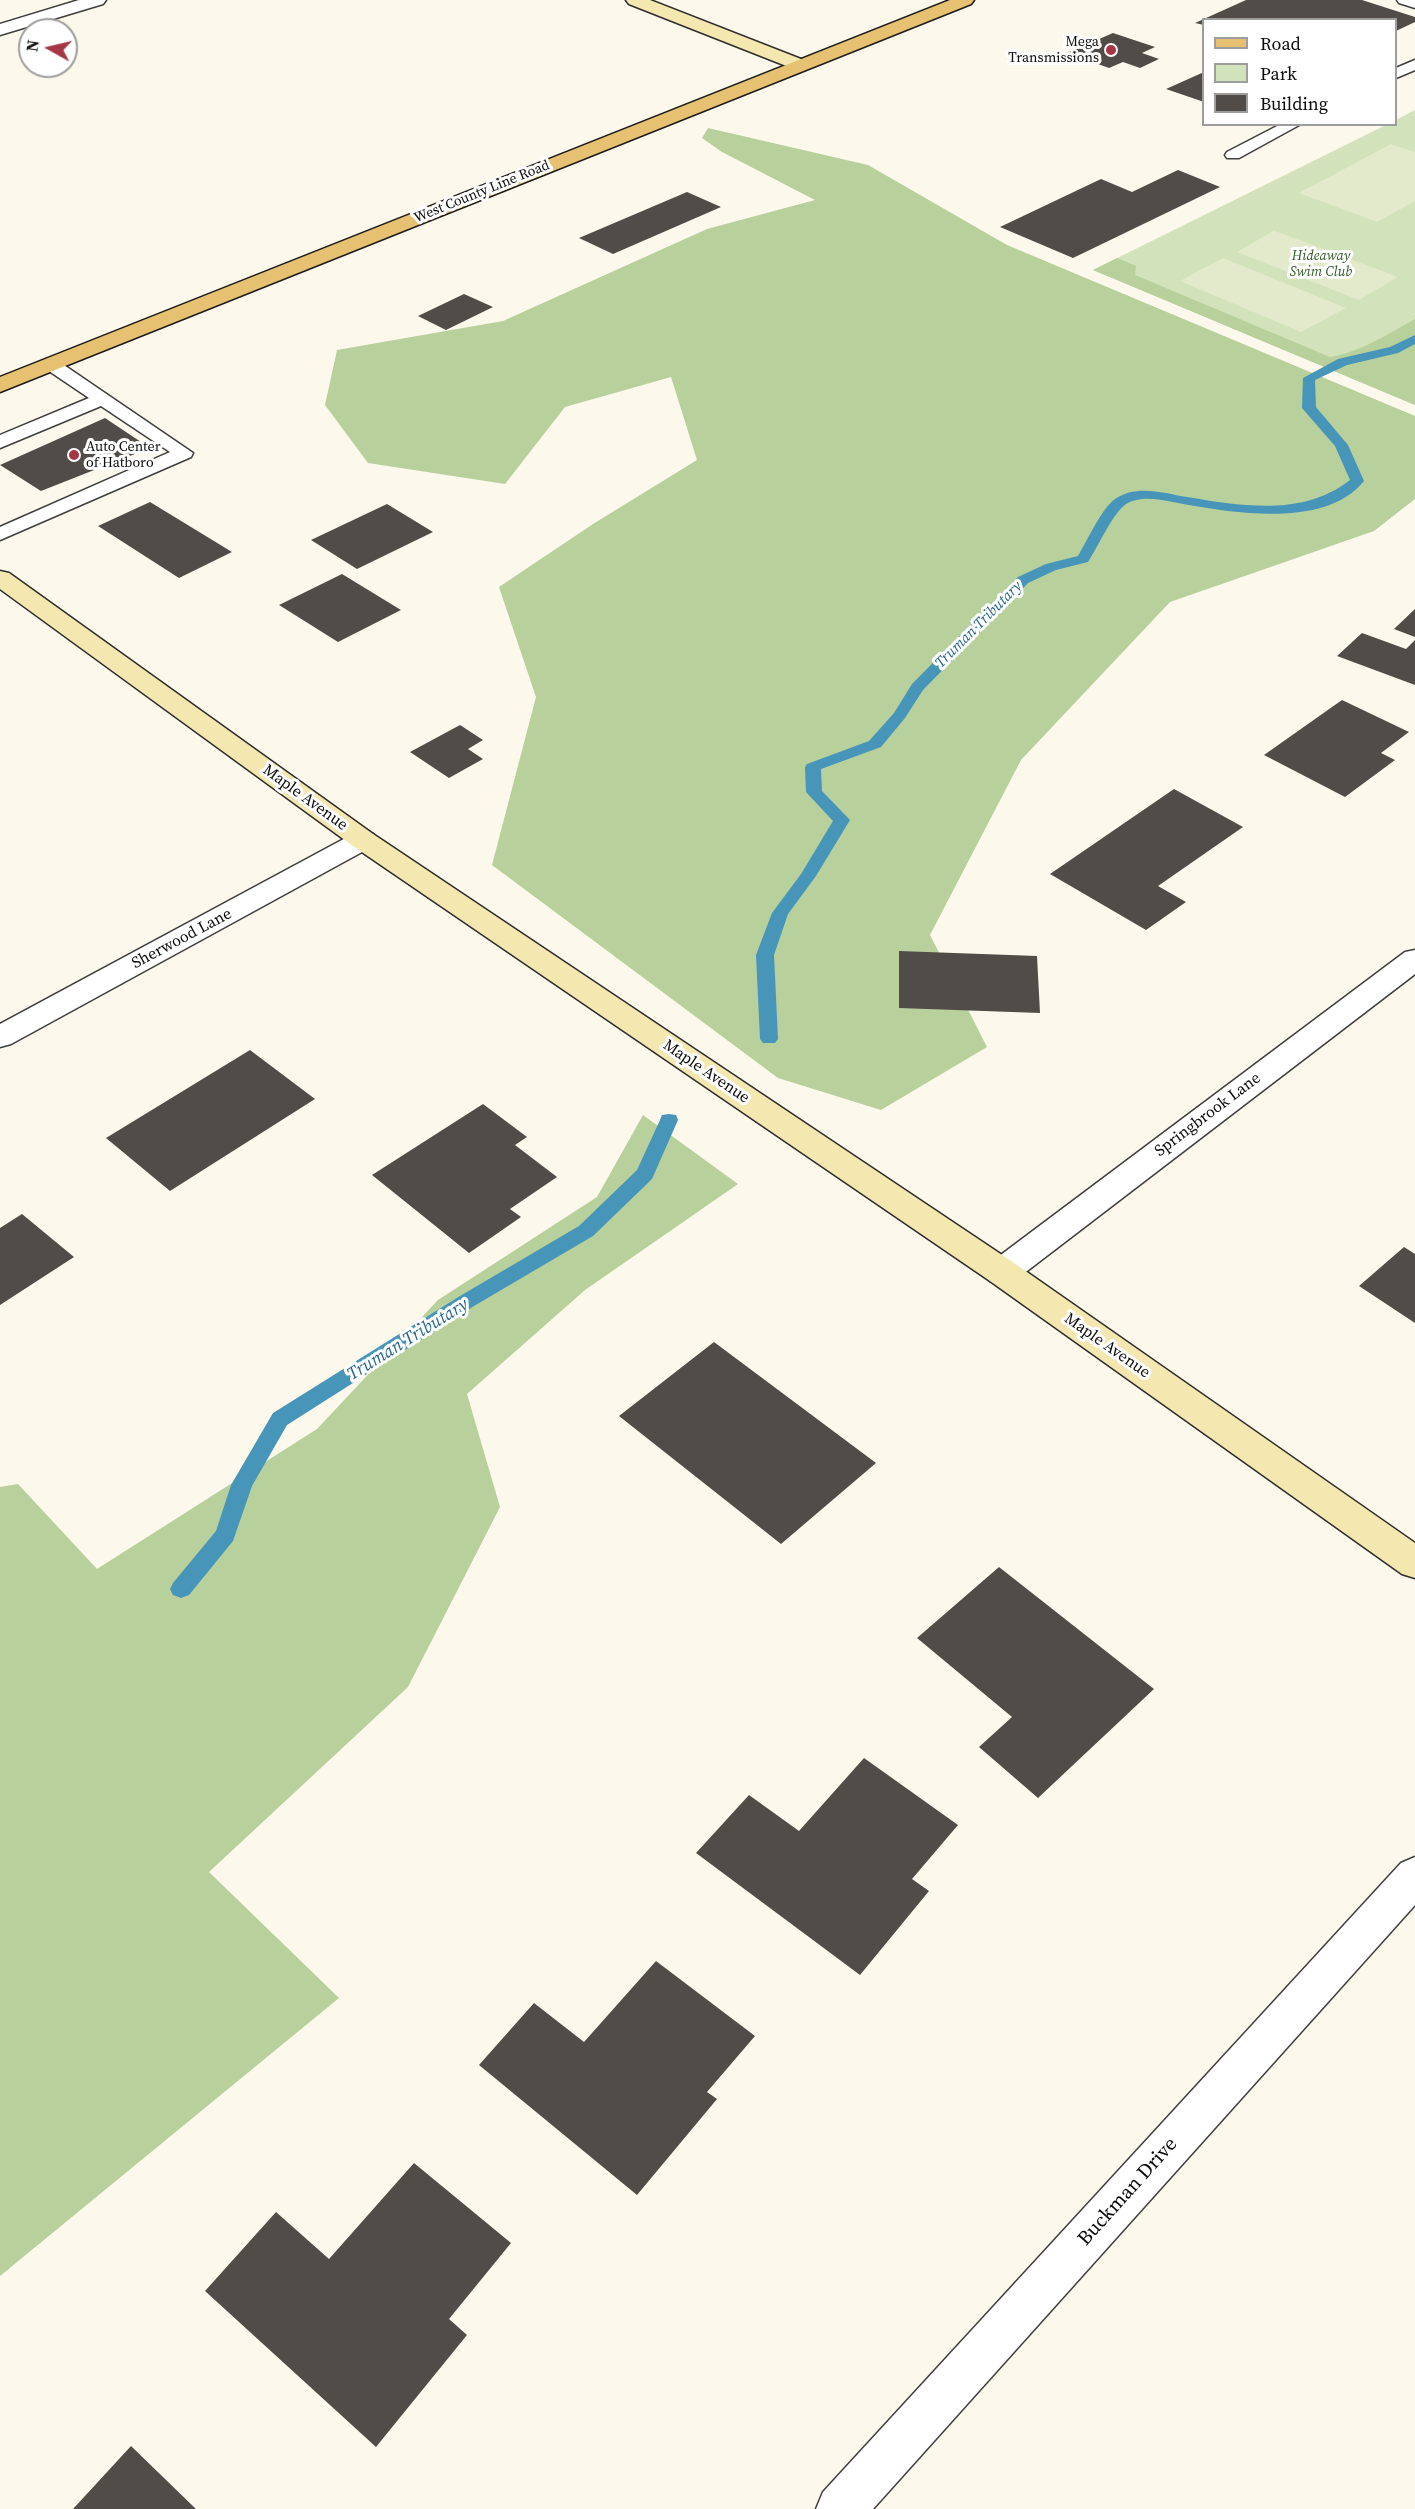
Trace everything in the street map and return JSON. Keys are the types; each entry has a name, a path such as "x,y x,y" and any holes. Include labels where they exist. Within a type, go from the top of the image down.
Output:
{"main road":[{"name":"West County Line Road","path":"0,385 965,0"}],"street":[{"path":"0,30 98,0"},
{"path":"635,0 800,65"},
{"name":"Maple Avenue","path":"0,578 363,840 1002,1272 1415,1563"},
{"name":"Sherwood Lane","path":"0,1037 363,840"},
{"name":"Springbrook Lane","path":"1002,1272 1415,959"},
{"name":"Buckman Drive","path":"840,2509 1415,1876"}],"lane":[{"path":"1404,0 1415,4"},
{"path":"1397,73 1415,64"},
{"path":"1233,155 1290,126"},
{"path":"0,534 184,453 52,365"},
{"path":"0,442 102,399"}],"green space":[{"name":"Hideaway Swim Club","path":"1415,110 1415,405 1093,270 1384,126 1397,126 1397,119"},
{"path":"708,128 868,165 1007,245 1415,416 1415,499 1374,531 1170,602 1021,760 930,935 987,1047 881,1110 778,1078 492,865 536,697 499,587 593,524 697,460 671,377 565,407 505,484 368,463 325,405 337,350 503,321 707,229 815,200 722,152 702,138"},
{"path":"1391,144 1415,152 1415,201 1377,222 1299,193"},
{"path":"1275,230 1398,277 1359,300 1237,252"},
{"path":"1117,258 1136,266 1135,275 1330,357 1363,347 1415,319 1415,405 1093,270"},
{"path":"1223,258 1346,308 1301,332 1180,281"},
{"path":"643,1115 738,1184 585,1290 467,1394 500,1507 408,1687 209,1872 339,1998 0,2276 0,1487 18,1484 97,1569 317,1429 438,1300 597,1197"}],"building":[{"path":"1246,0 1362,0 1415,17 1415,22 1397,31 1397,18 1206,18"},
{"name":"Mega Transmissions","path":"1113,33 1155,47 1142,53 1159,59 1140,68 1123,62 1109,68 1067,53"},
{"path":"1202,73 1202,101 1166,89"},
{"path":"1178,170 1220,187 1073,258 1000,227 1101,179 1132,192"},
{"path":"687,192 721,207 613,254 579,238"},
{"path":"464,294 493,307 446,330 418,316"},
{"name":"Auto Center of Hatboro","path":"105,418 150,448 41,491 0,465"},
{"path":"150,502 232,552 179,578 98,526"},
{"path":"387,504 433,532 357,569 311,540"},
{"path":"342,574 401,610 338,642 279,605"},
{"path":"1415,609 1415,637 1394,629"},
{"path":"1362,633 1406,649 1415,640 1415,685 1337,656"},
{"path":"1342,700 1409,732 1381,753 1395,760 1345,797 1264,755"},
{"path":"460,725 483,740 468,749 483,759 449,778 410,752"},
{"path":"1174,789 1243,827 1158,886 1186,902 1146,930 1050,874"},
{"path":"899,951 1037,956 1040,1013 899,1008"},
{"path":"250,1050 315,1099 170,1191 106,1138"},
{"path":"483,1104 527,1137 515,1145 557,1177 510,1209 521,1217 469,1253 372,1175"},
{"path":"22,1214 74,1257 0,1305 0,1228"},
{"path":"1404,1247 1415,1254 1415,1323 1359,1286"},
{"path":"714,1342 876,1463 781,1544 619,1416"},
{"path":"999,1567 1154,1689 1038,1798 979,1747 1012,1717 917,1638"},
{"path":"864,1758 958,1825 912,1879 929,1891 860,1975 696,1853 749,1795 799,1831"},
{"path":"656,1961 755,2036 707,2092 717,2099 637,2195 479,2065 534,2003 584,2042"},
{"path":"414,2163 511,2243 449,2319 467,2335 376,2447 205,2291 276,2212 329,2259"},
{"path":"131,2446 196,2509 73,2509"}],"waterway":[{"name":"Truman Tributary","path":"769,1039 765,955 780,913 808,876 842,820 814,792 813,767 875,744 900,715 917,687 1023,580 1051,567 1083,559 1120,502 1136,496 1153,495 1229,507 1276,510 1321,503 1340,494 1357,481 1341,445 1309,408 1309,378 1343,362 1394,350 1415,339"},
{"name":"Truman Tributary","path":"181,1589 225,1535 242,1485 280,1419 467,1301 586,1231 645,1174 669,1120"}],"place":[{"name":"Mega Transmissions","path":"1111,50"},
{"name":"Auto Center of Hatboro","path":"74,455"}]}
